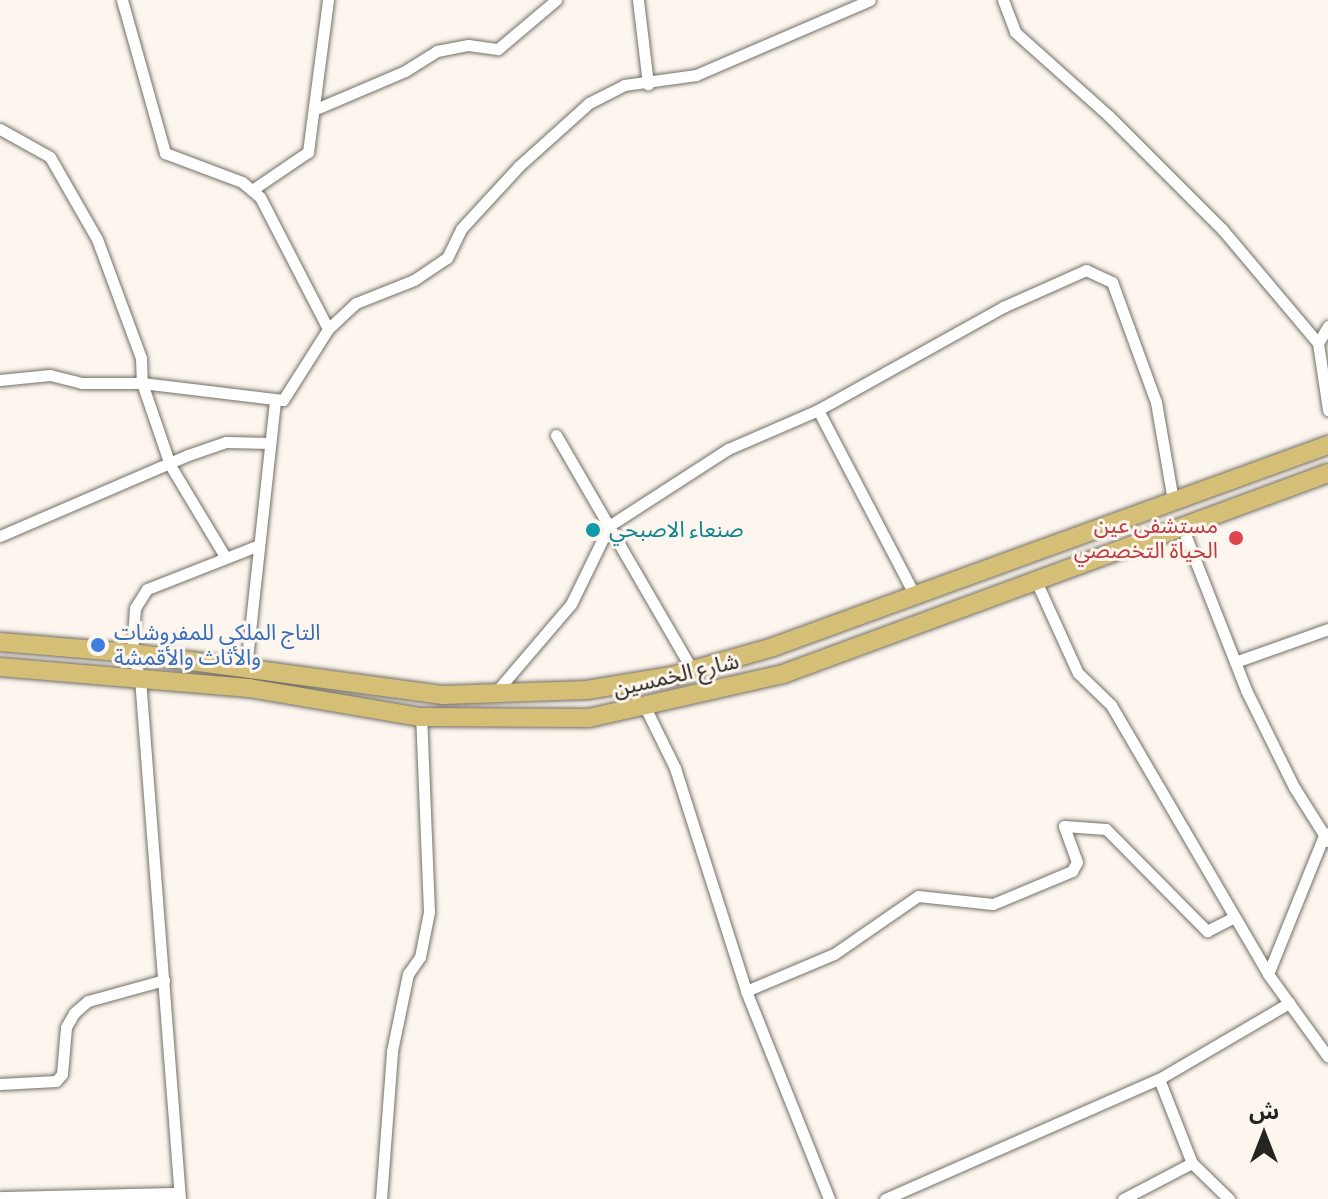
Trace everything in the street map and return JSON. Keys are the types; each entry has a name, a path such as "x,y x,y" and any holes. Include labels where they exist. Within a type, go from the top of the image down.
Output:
{"main road":[{"name":"شارع الخمسين","path":"0,642 132,653 443,695 492,696 587,690 692,670 773,647 1078,533 1328,445"},
{"name":"شارع الخمسين","path":"0,667 249,688 421,717 589,718 646,709 783,674 1181,524 1328,473"},
{"path":"1078,533 1091,558"},
{"path":"587,690 589,718"}],"street":[{"path":"122,0 165,153 252,190 260,197 328,329"},
{"path":"252,190 308,152 328,0"},
{"path":"316,109 405,71 437,51 468,45 498,49 556,0"},
{"path":"638,0 648,84"},
{"path":"0,380 50,375 82,383 142,383 275,402 283,400 328,329 356,303 414,280 447,258 461,229 519,166 589,103 624,85 696,75 870,0"},
{"path":"1003,0 1015,32 1109,116 1222,229 1318,343 1325,373 1328,410"},
{"path":"0,129 35,146 63,177 116,287 141,358 142,383 170,465 224,555"},
{"path":"492,696 571,604 609,526 728,449 818,410 1003,307 1086,270 1104,274 1112,282 1156,402 1173,500"},
{"path":"1318,343 1328,326"},
{"path":"246,668 275,402"},
{"path":"818,410 914,594"},
{"path":"556,435 692,670"},
{"path":"0,536 226,442 270,443"},
{"path":"1181,524 1235,662 1294,787 1326,837 1268,974"},
{"path":"0,1197 180,1196 140,678 132,653 135,608 147,589 224,555 257,546"},
{"path":"1036,581 1078,673 1111,705 1268,974 1328,1057"},
{"path":"1235,662 1328,629"},
{"path":"646,709 675,768 746,991 829,1199"},
{"path":"381,1199 392,1051 408,974 420,957 429,912 421,717"},
{"path":"746,991 834,954 918,896 993,904 1072,871 1077,862 1064,826 1106,829 1207,931 1235,917"},
{"path":"0,1084 56,1081 62,1074 66,1027 74,1013 88,1001 164,980"},
{"path":"885,1199 1159,1079 1289,1003"},
{"path":"1159,1079 1192,1163 1209,1184 1229,1199"},
{"path":"1123,1199 1192,1163"},
{"path":"1209,1184 1215,1199"}],"place":[{"name":"صنعاء الاصبحي","path":"593,530"},
{"name":"مستشفى عين الحياة التخصصي","path":"1236,538"},
{"name":"التاج الملكي للمفروشات والأثاث والأقمشة","path":"98,645"}]}
